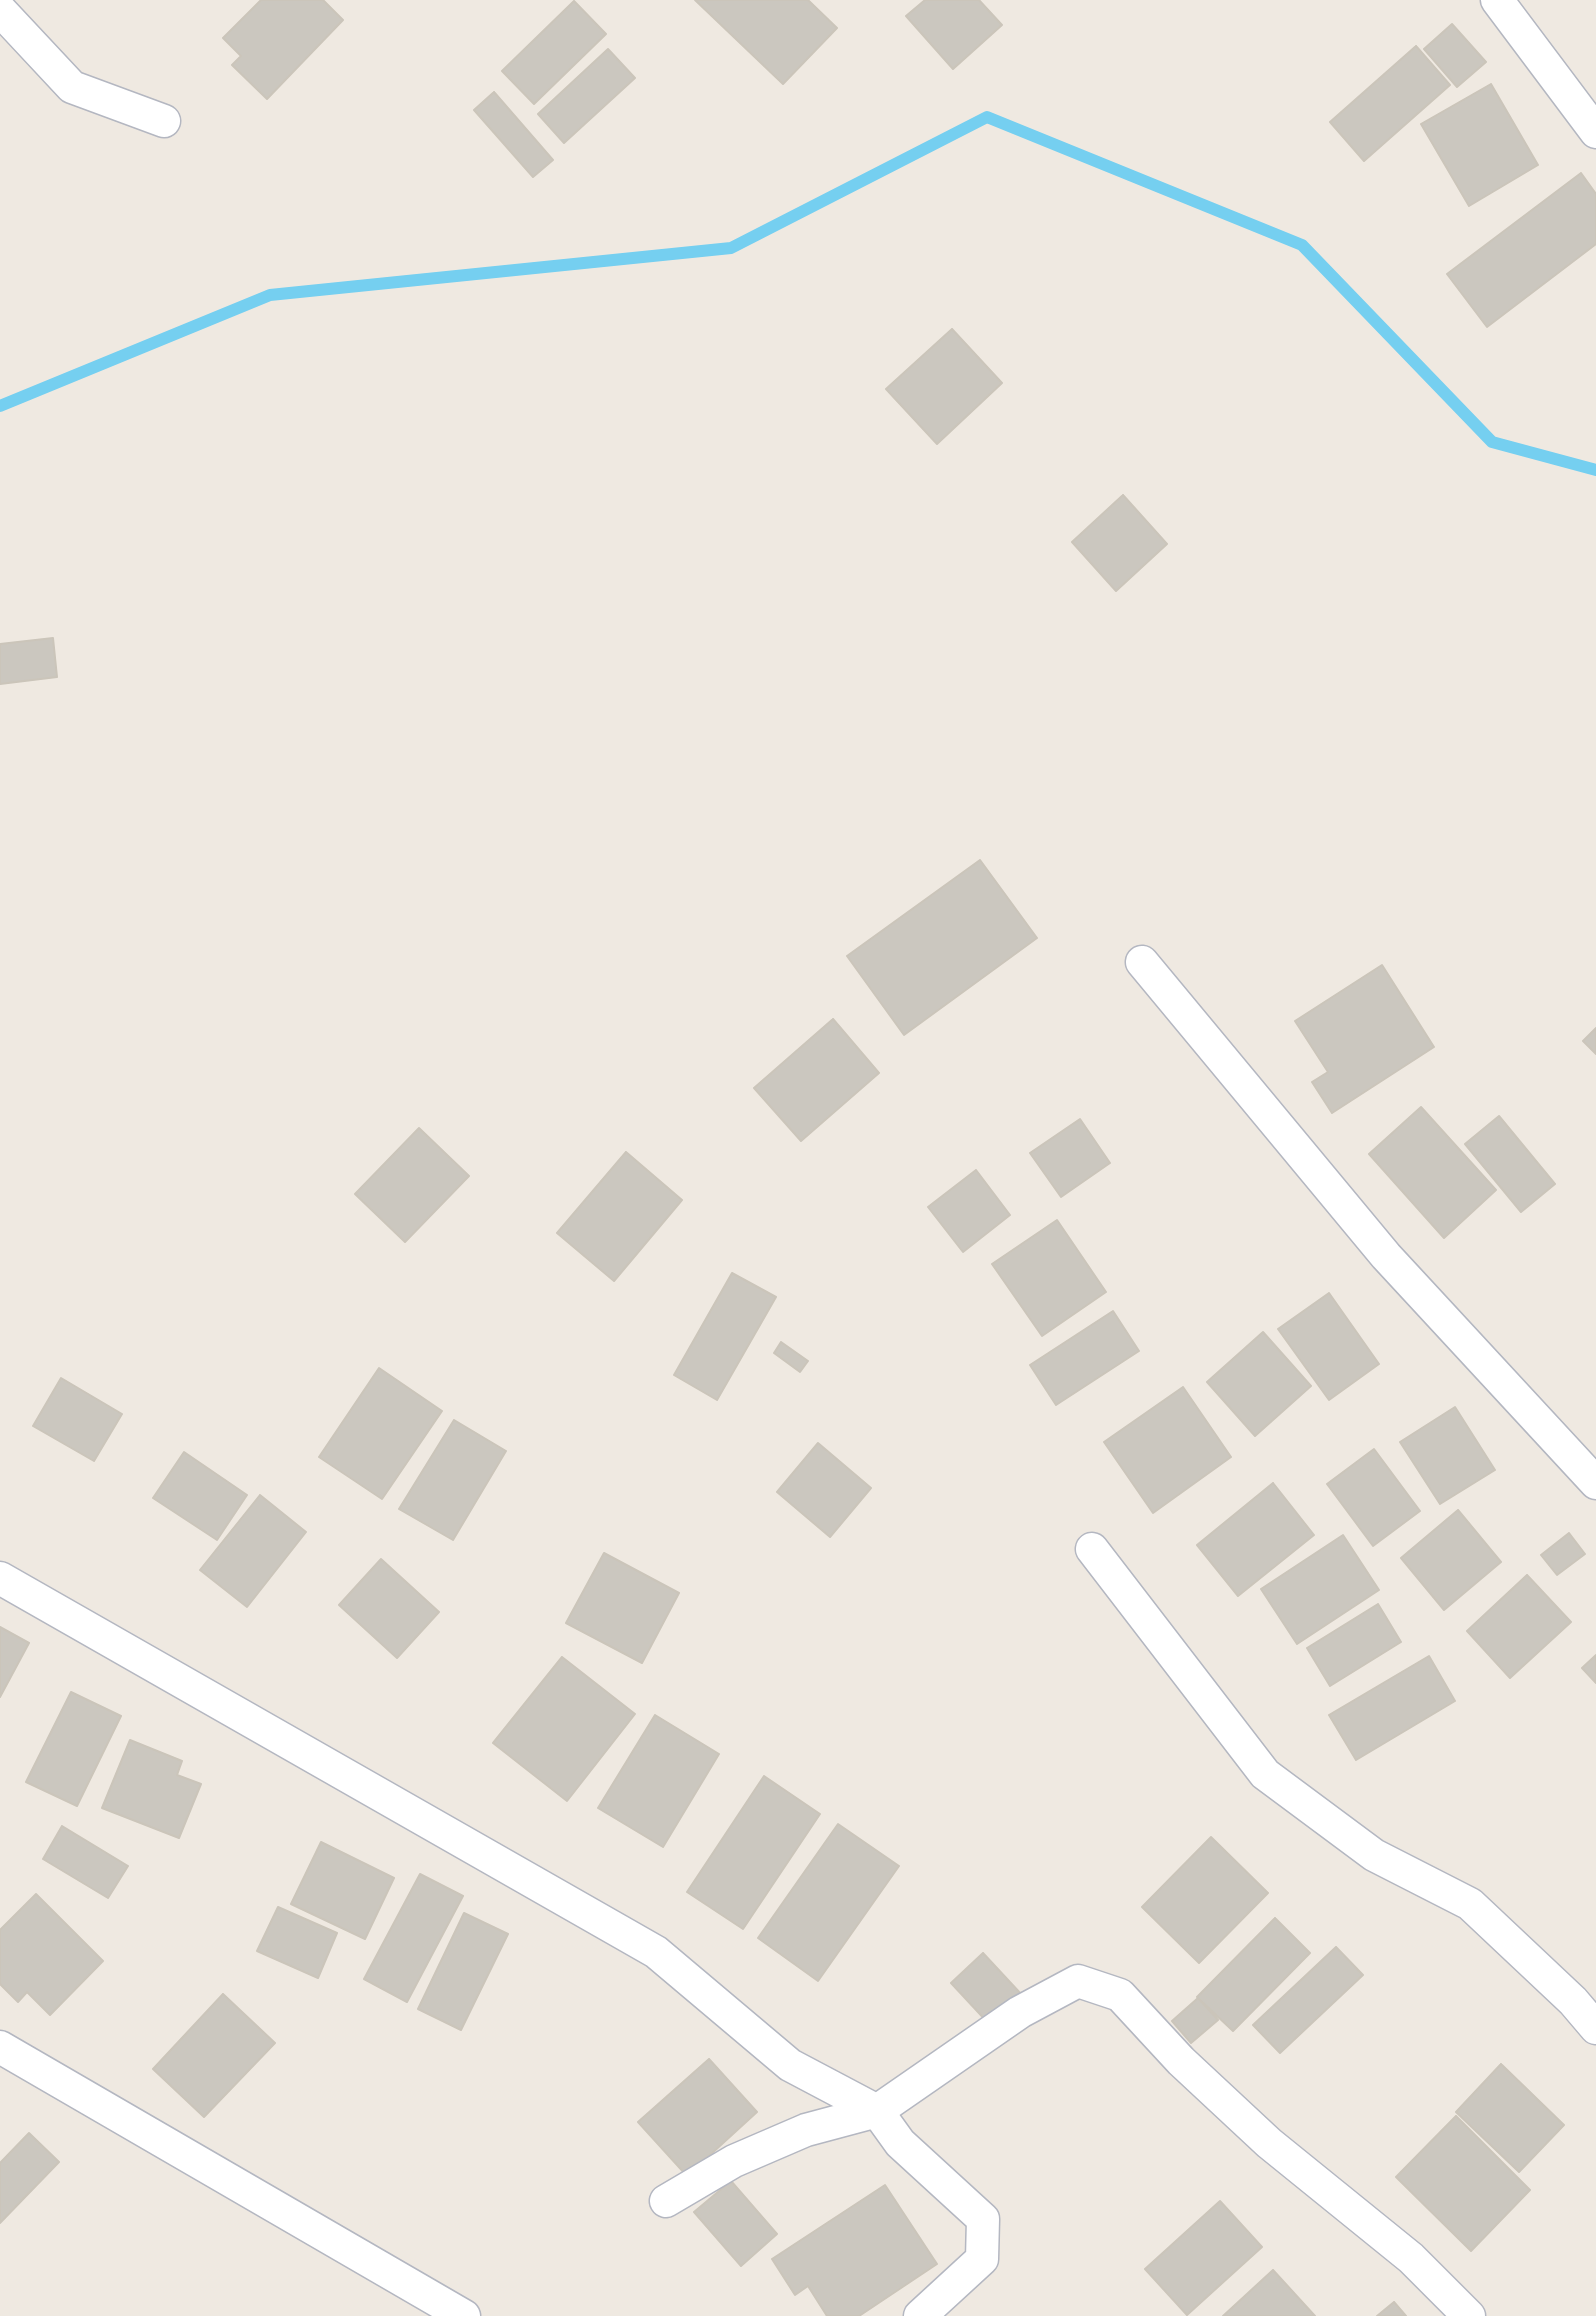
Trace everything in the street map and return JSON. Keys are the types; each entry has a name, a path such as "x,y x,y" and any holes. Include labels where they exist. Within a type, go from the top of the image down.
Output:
{"street":[{"path":"1497,0 1596,132"},
{"path":"0,10 72,87 164,121"},
{"path":"1142,962 1386,1256 1596,1483"},
{"path":"1092,1549 1265,1774 1374,1855 1470,1904 1573,2001 1596,2028"},
{"path":"0,1578 656,1952 790,2065 877,2110 900,2143 983,2219 982,2259 920,2316"},
{"path":"666,2201 734,2161 806,2130 877,2110 1020,2012 1078,1981 1120,1995 1181,2061 1269,2143 1411,2258 1469,2316"},
{"path":"0,2048 458,2314"}],"building":[{"path":"261,0 323,0 343,20 267,99 232,65 241,56 223,38"},
{"path":"695,0 808,0 837,28 783,84"},
{"path":"925,0 979,0 1002,25 953,69 906,16"},
{"path":"574,1 606,34 534,104 502,71"},
{"path":"1452,24 1486,62 1457,87 1424,49"},
{"path":"1416,46 1450,85 1364,161 1330,122"},
{"path":"608,49 635,78 564,143 538,114"},
{"path":"1491,84 1538,165 1469,206 1421,124"},
{"path":"494,92 553,160 533,177 474,110"},
{"path":"1581,173 1596,194 1596,244 1487,327 1447,274"},
{"path":"952,329 1002,383 937,444 886,389"},
{"path":"1123,495 1167,544 1116,591 1072,542"},
{"path":"53,638 57,677 0,684 0,644"},
{"path":"980,860 1037,938 904,1035 847,956"},
{"path":"1382,965 1434,1047 1332,1113 1312,1082 1328,1072 1295,1021"},
{"path":"833,1019 879,1073 801,1141 754,1088"},
{"path":"1596,1028 1596,1054 1583,1041"},
{"path":"1421,1107 1496,1190 1444,1238 1369,1154"},
{"path":"1499,1116 1555,1184 1521,1212 1465,1144"},
{"path":"1080,1119 1110,1163 1061,1197 1030,1153"},
{"path":"419,1128 469,1176 405,1242 355,1194"},
{"path":"626,1152 682,1200 614,1281 557,1233"},
{"path":"976,1170 1010,1215 963,1252 928,1207"},
{"path":"1057,1220 1106,1292 1042,1336 992,1264"},
{"path":"732,1273 776,1297 717,1400 674,1375"},
{"path":"1329,1293 1379,1364 1329,1400 1278,1329"},
{"path":"1113,1311 1139,1351 1056,1405 1030,1365"},
{"path":"1263,1332 1311,1386 1255,1436 1207,1382"},
{"path":"781,1342 808,1361 800,1372 774,1353"},
{"path":"379,1368 442,1411 382,1499 319,1457"},
{"path":"61,1378 122,1414 94,1461 33,1426"},
{"path":"1183,1387 1231,1457 1153,1513 1104,1442"},
{"path":"1455,1407 1495,1470 1440,1504 1400,1442"},
{"path":"454,1420 506,1451 453,1540 399,1509"},
{"path":"818,1443 871,1488 830,1537 777,1492"},
{"path":"1374,1449 1420,1511 1373,1546 1327,1484"},
{"path":"184,1452 247,1495 217,1540 153,1498"},
{"path":"1273,1483 1314,1535 1238,1596 1197,1545"},
{"path":"260,1495 306,1532 247,1607 200,1570"},
{"path":"1458,1510 1501,1562 1444,1610 1401,1558"},
{"path":"1569,1533 1585,1554 1557,1575 1541,1555"},
{"path":"1343,1535 1379,1590 1297,1644 1261,1589"},
{"path":"604,1553 679,1593 642,1663 566,1623"},
{"path":"381,1559 439,1612 397,1658 339,1605"},
{"path":"1527,1575 1571,1622 1510,1678 1467,1631"},
{"path":"1378,1604 1401,1642 1330,1686 1307,1648"},
{"path":"0,1627 29,1643 0,1697"},
{"path":"1596,1655 1596,1683 1582,1668"},
{"path":"1429,1656 1455,1701 1356,1760 1329,1715"},
{"path":"562,1657 635,1714 567,1801 493,1743"},
{"path":"71,1692 121,1716 77,1806 26,1782"},
{"path":"655,1715 719,1754 663,1847 598,1808"},
{"path":"130,1740 182,1761 177,1775 201,1784 179,1838 102,1808"},
{"path":"764,1776 820,1814 743,1929 687,1892"},
{"path":"838,1824 899,1866 818,1981 758,1938"},
{"path":"62,1826 128,1866 108,1898 43,1859"},
{"path":"1211,1837 1268,1893 1199,1963 1142,1907"},
{"path":"321,1842 394,1878 365,1939 291,1904"},
{"path":"420,1874 463,1896 407,2002 364,1979"},
{"path":"36,1894 103,1961 50,2015 27,1992 18,2002 0,1984 0,1930"},
{"path":"278,1907 337,1933 318,1978 257,1951"},
{"path":"464,1913 508,1934 461,2030 418,2009"},
{"path":"1275,1918 1310,1953 1233,2031 1197,1997"},
{"path":"1336,1947 1363,1975 1280,2053 1253,2025"},
{"path":"983,1953 1022,1995 990,2025 951,1983"},
{"path":"223,1994 275,2043 204,2117 153,2069"},
{"path":"1198,1998 1218,2020 1191,2043 1172,2021"},
{"path":"709,2059 757,2112 687,2176 638,2122"},
{"path":"1501,2064 1564,2125 1519,2172 1456,2112"},
{"path":"1456,2116 1530,2190 1471,2251 1396,2177"},
{"path":"29,2133 59,2162 0,2223 0,2163"},
{"path":"731,2181 777,2234 741,2266 694,2212"},
{"path":"885,2185 937,2264 859,2316 827,2316 808,2286 795,2295 772,2259"},
{"path":"1220,2201 1262,2247 1187,2315 1145,2269"},
{"path":"1273,2270 1315,2316 1223,2316"},
{"path":"1394,2302 1406,2316 1377,2316"}],"waterway":[{"path":"0,406 270,295 731,248 987,117 1302,245 1492,442 1596,470"}]}
